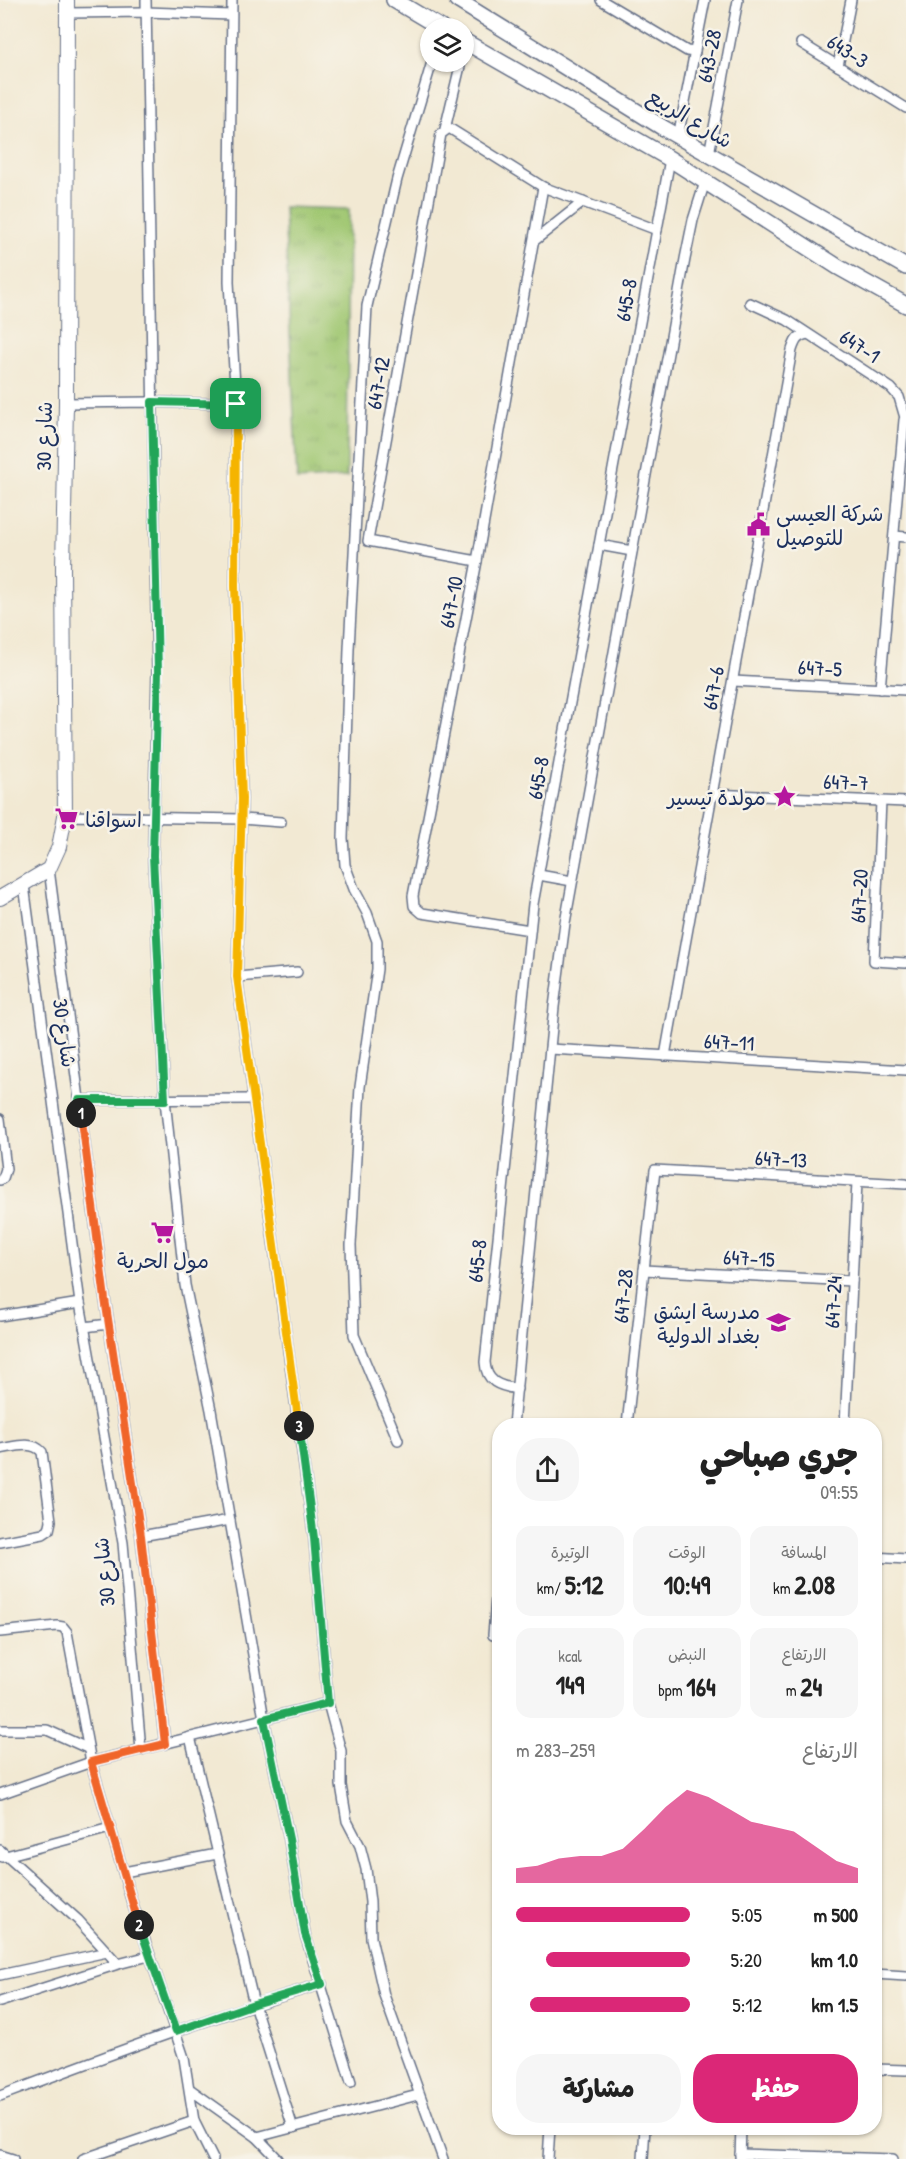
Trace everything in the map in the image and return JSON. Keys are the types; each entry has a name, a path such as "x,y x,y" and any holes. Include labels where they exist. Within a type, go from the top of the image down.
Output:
{"main road":[{"path":"394,0 424,18"},
{"name":"شارع الربيع","path":"457,0 678,137 906,267"},
{"path":"474,51 669,159 838,267 906,305"}],"street":[{"path":"146,0 158,672 154,868 165,1100 184,1285 212,1410 264,1719 289,1839 305,1934 351,2082"},
{"path":"232,0 229,282 236,404 235,586 242,819 237,977 314,1538 328,1703 341,1751 341,1785 347,1821 360,1846 366,1869 372,1938 384,1995 418,2095 443,2159"},
{"name":"643-28","path":"678,137 705,0"},
{"name":"643-28","path":"709,154 738,0"},
{"path":"838,66 851,0"},
{"path":"605,1 687,51 695,52"},
{"path":"68,7 231,15"},
{"name":"شارع 30","path":"68,7 63,569 65,816 59,847 49,869 109,1324 141,1536 165,1744"},
{"name":"643-3","path":"801,43 906,108"},
{"path":"398,1440 354,1335 351,1245 359,1098 377,969 377,940 368,913 354,889 345,865 343,838 349,649 367,306 397,179 429,72"},
{"path":"459,72 447,129 543,187 657,230"},
{"name":"647-12","path":"447,129 441,134 368,541 477,561"},
{"name":"645-8","path":"516,1389 498,1385 492,1381 485,1369 485,1362 530,930 669,159"},
{"path":"514,1418 550,1049 572,881 685,259 693,220 705,182"},
{"name":"647-10","path":"530,930 422,913 414,906 413,896 477,561 543,187"},
{"path":"534,241 583,202"},
{"name":"647-1","path":"750,303 787,320 891,388 899,397 905,420"},
{"name":"647-6","path":"665,1056 792,350 795,339 807,334"},
{"path":"66,403 236,404"},
{"path":"880,689 905,420"},
{"path":"894,536 906,537"},
{"path":"599,545 632,551"},
{"name":"647-5","path":"733,681 906,690"},
{"name":"647-7","path":"712,794 906,802"},
{"name":"647-20","path":"881,801 874,961 906,963"},
{"path":"65,816 242,819 281,822"},
{"path":"0,898 49,869"},
{"path":"539,875 572,881"},
{"name":"شارع 30","path":"24,885 80,1303 123,1542 141,1750"},
{"path":"237,977 297,972"},
{"name":"647-11","path":"550,1049 906,1070"},
{"path":"79,1100 254,1099"},
{"path":"0,1119 6,1168 0,1180"},
{"name":"647-13","path":"655,1170 906,1184"},
{"name":"647-28","path":"628,1418 655,1170"},
{"name":"647-24","path":"845,1418 857,1182"},
{"name":"647-15","path":"644,1270 852,1281"},
{"path":"0,1316 80,1303"},
{"path":"84,1327 109,1324"},
{"path":"0,1449 30,1444 42,1452 51,1521 49,1530 43,1534 0,1542"},
{"path":"141,1536 230,1520"},
{"path":"882,1558 906,1559"},
{"path":"0,1632 57,1626 63,1627 67,1632 87,1748 149,1956 184,2058 191,2090 194,2121 213,2159"},
{"path":"0,1794 91,1762 328,1703"},
{"path":"0,1730 47,1730 87,1748"},
{"path":"190,1737 254,2004 293,2128"},
{"path":"2,1855 110,1828"},
{"path":"124,1872 217,1854"},
{"path":"2,1855 78,1920 118,1964"},
{"path":"0,1975 107,1952"},
{"path":"0,2002 149,1956"},
{"path":"882,1974 906,1976"},
{"path":"0,2096 176,2031 322,1984"},
{"path":"882,2069 906,2070"},
{"path":"191,2090 257,2137 278,2159"},
{"path":"257,2137 418,2095"},
{"path":"83,2159 194,2121"},
{"path":"548,2159 550,2135"},
{"path":"644,2159 645,2135"},
{"path":"741,2135 740,2156 893,2159"},
{"path":"0,2155 13,2159"}],"green space":[{"path":"284,207 349,209 347,477 297,480"}],"place":[{"name":"شركة العيسى للتوصيل","path":"758,525"},
{"name":"مولدة تيسير","path":"784,797"},
{"name":"اسواقنا","path":"67,819"},
{"name":"مول الحرية","path":"163,1232"},
{"name":"مدرسة ايشق بغداد الدولية","path":"778,1323"}],"route":[{"path":"152,402 236,404 235,586 242,799 237,977 314,1538 328,1703 264,1719 289,1839 305,1934 322,1984 176,2031 149,1956 91,1762 165,1744 141,1536 105,1299 79,1100 165,1100 153,856 158,672 152,402"}]}
